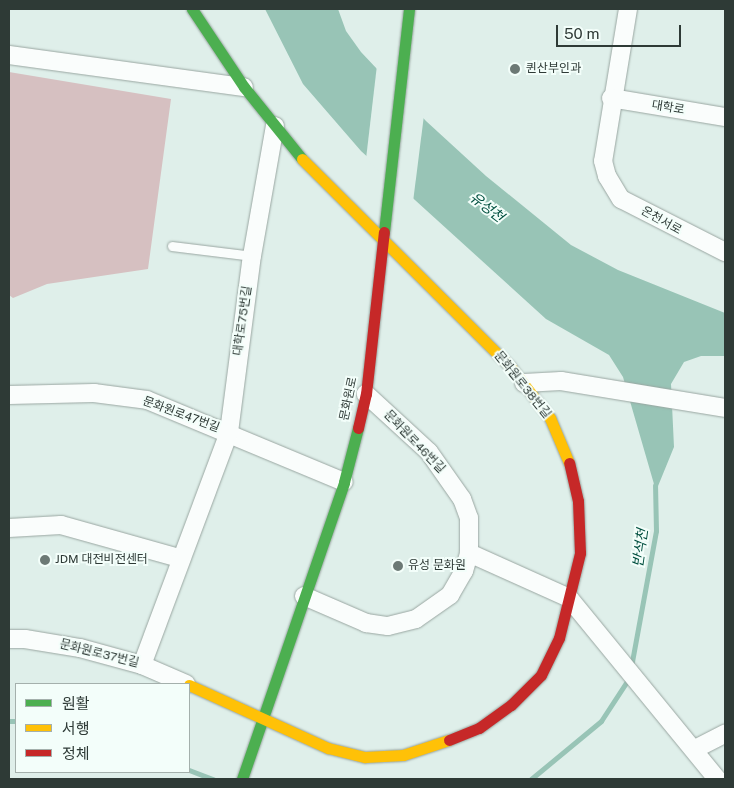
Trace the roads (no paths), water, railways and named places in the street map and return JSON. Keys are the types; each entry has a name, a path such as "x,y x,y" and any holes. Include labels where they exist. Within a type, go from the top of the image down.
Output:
{"street":[{"path":"192,9 244,87 275,126"},
{"name":"문화원로","path":"242,779 344,482 366,394 408,9"},
{"path":"611,98 628,9"},
{"path":"9,55 244,87"},
{"name":"대학로","path":"611,98 725,117"},
{"name":"온천서로","path":"611,98 603,161 607,176 621,199 725,252"},
{"name":"문화원로38번길","path":"262,718 328,748 365,757 403,755 443,744 479,728 511,706 541,675 559,638 580,553 578,501 567,454 550,418 524,383 481,336 383,243 297,154 275,126"},
{"name":"대학로75번길","path":"142,665 179,558 228,432 252,256 275,126"},
{"path":"524,383 561,381 722,407"},
{"name":"문화원로47번길","path":"9,395 94,393 147,400 228,432 344,482"},
{"name":"문화원로46번길","path":"304,596 366,623 388,626 416,619 450,595 464,571 469,553 468,518 462,499 450,479 429,452 366,394"},
{"path":"9,528 61,525 179,558"},
{"path":"469,553 570,598 695,749 717,779"},
{"name":"문화원로37번길","path":"9,639 24,639 80,648 142,665 182,683"},
{"name":"문화원로37번길","path":"190,686 262,718"},
{"path":"695,749 725,734"}],"lane":[{"path":"172,246 252,256"}],"water":[{"name":"유성천","path":"265,9 338,9 346,31 361,52 426,121 486,176 571,245 618,270 725,313 725,356 701,356 684,362 671,384 674,447 656,491 623,377 609,355 546,319 361,151 303,84"}],"waterway":[{"name":"반석천","path":"631,667 656,531 655,485"},
{"name":"반석천","path":"531,779 601,721 629,678"},
{"name":"반석천","path":"9,721 15,721"},
{"name":"반석천","path":"190,770 213,779"}],"place":[{"name":"퀸산부인과","path":"515,69"},
{"name":"JDM 대전비전센터","path":"45,560"},
{"name":"유성 문화원","path":"398,566"}]}
